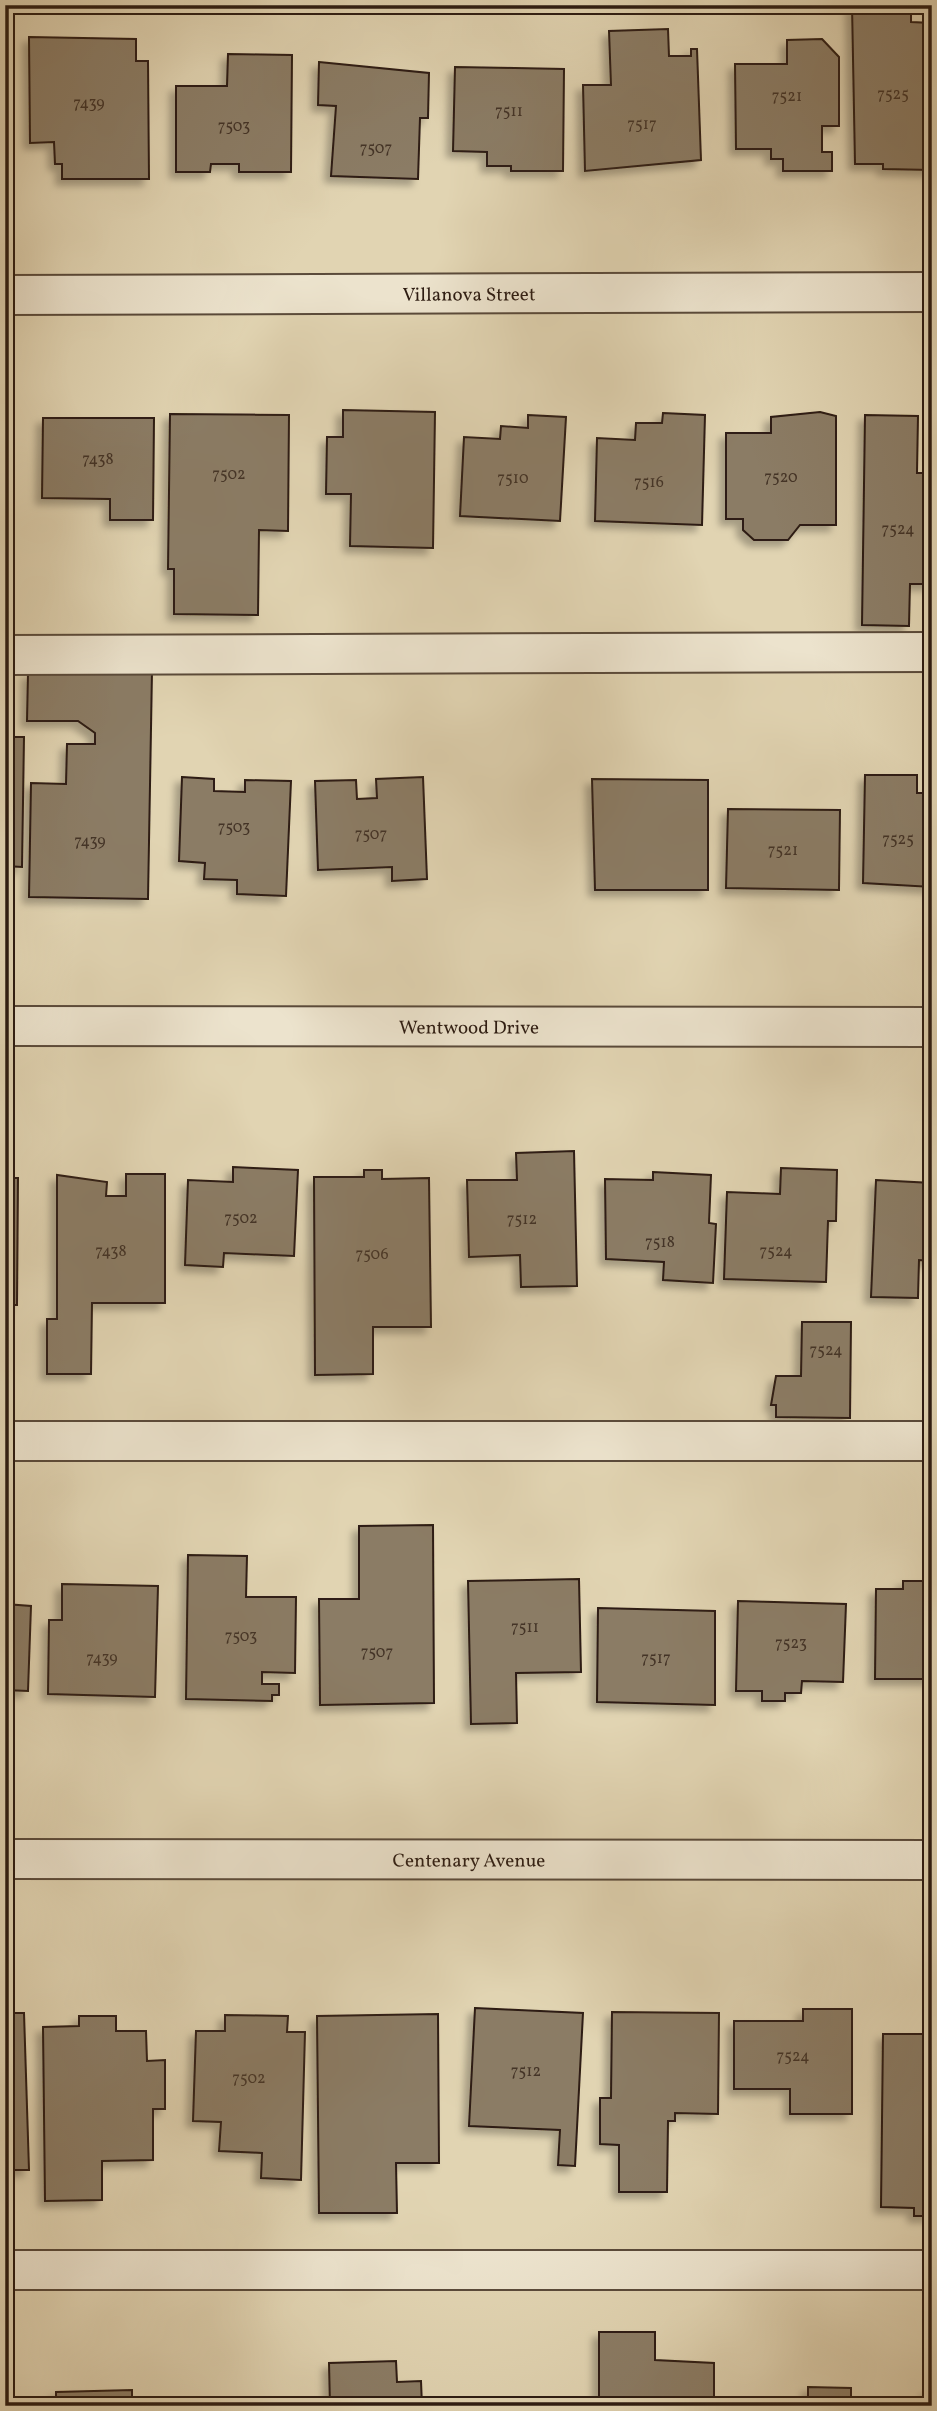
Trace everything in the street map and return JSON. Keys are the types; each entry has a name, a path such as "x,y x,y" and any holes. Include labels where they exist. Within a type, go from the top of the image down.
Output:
{"street":[{"name":"Villanova Street","path":"5,295 932,292"},
{"path":"5,655 932,652"},
{"name":"Wentwood Drive","path":"5,1026 932,1027"},
{"path":"5,1441 932,1441"},
{"name":"Centenary Avenue","path":"5,1859 932,1860"},
{"path":"5,2270 932,2270"}],"building":[{"path":"5,5 10,5 10,39 5,39"},
{"path":"852,5 911,5 911,22 932,23 932,170 883,169 883,164 855,164"},
{"path":"668,29 669,56 691,56 691,49 697,49 701,160 585,171 583,85 611,85 609,31"},
{"path":"29,37 136,39 136,61 148,61 149,179 62,179 62,164 55,164 54,142 30,143"},
{"path":"822,39 839,57 839,126 822,126 822,152 832,152 832,171 783,171 783,159 771,159 771,149 736,149 735,64 787,64 787,40"},
{"path":"228,54 292,55 291,172 239,172 239,164 211,164 210,172 176,172 176,86 227,86"},
{"path":"319,62 429,73 428,118 420,118 418,179 331,176 336,106 318,105"},
{"path":"455,67 564,69 563,171 511,171 511,166 487,166 487,152 453,151"},
{"path":"5,119 11,119 10,168 5,167"},
{"path":"343,410 435,412 433,548 350,546 351,494 326,494 327,437 343,437"},
{"path":"820,412 836,416 836,525 800,525 788,540 754,540 743,530 743,519 726,519 726,433 771,433 771,417"},
{"path":"663,413 705,415 702,525 595,521 597,438 635,440 636,423 662,423"},
{"path":"170,414 289,415 288,531 259,530 258,615 174,614 174,569 168,569"},
{"path":"528,415 566,417 560,521 460,516 464,437 500,439 501,426 528,428"},
{"path":"865,415 918,416 917,473 932,473 932,584 910,584 909,626 862,625"},
{"path":"43,418 154,418 153,520 110,520 110,499 42,498"},
{"path":"5,432 10,432 8,520 5,520"},
{"path":"152,671 148,899 29,897 31,783 66,784 67,744 95,744 95,733 78,721 27,721 28,673"},
{"path":"5,737 24,737 22,867 5,866"},
{"path":"865,775 917,775 917,793 932,793 932,887 863,883"},
{"path":"182,777 214,779 214,791 245,792 245,780 291,781 286,896 237,894 237,880 204,879 205,863 179,861"},
{"path":"423,777 427,879 392,881 392,867 318,870 315,781 356,780 357,799 377,798 376,779"},
{"path":"592,779 708,780 708,890 595,890"},
{"path":"728,809 840,810 839,890 726,888"},
{"path":"574,1151 577,1286 521,1287 520,1255 469,1257 467,1180 517,1180 516,1153"},
{"path":"233,1167 298,1170 294,1256 224,1253 223,1267 185,1265 188,1180 233,1182"},
{"path":"781,1168 837,1170 836,1221 828,1221 826,1282 724,1279 727,1192 780,1194"},
{"path":"364,1170 382,1170 382,1179 429,1178 431,1327 373,1327 373,1374 315,1375 314,1177 364,1177"},
{"path":"653,1172 711,1175 709,1223 716,1224 713,1283 663,1280 664,1262 606,1259 605,1179 653,1180"},
{"path":"126,1174 165,1174 165,1303 92,1303 91,1374 47,1374 47,1319 57,1319 57,1175 107,1182 106,1196 126,1196"},
{"path":"5,1178 18,1178 17,1305 5,1305"},
{"path":"876,1180 932,1183 932,1261 919,1260 918,1298 871,1297"},
{"path":"802,1322 851,1322 850,1418 776,1417 776,1405 771,1405 776,1376 801,1376"},
{"path":"433,1525 434,1703 320,1705 319,1599 359,1599 359,1526"},
{"path":"188,1555 247,1556 246,1597 296,1597 295,1673 262,1672 262,1684 279,1684 279,1695 272,1695 272,1701 186,1699"},
{"path":"579,1579 581,1672 516,1673 517,1723 471,1724 468,1581"},
{"path":"903,1581 932,1581 932,1679 875,1679 876,1589 903,1589"},
{"path":"62,1584 158,1586 155,1697 48,1694 49,1620 62,1620"},
{"path":"738,1601 846,1604 843,1682 802,1681 801,1693 785,1693 785,1701 762,1701 762,1691 736,1691"},
{"path":"5,1604 31,1606 28,1691 5,1690"},
{"path":"598,1608 715,1611 715,1705 597,1702"},
{"path":"475,2008 583,2013 575,2166 558,2165 560,2130 469,2126"},
{"path":"803,2009 852,2009 852,2114 790,2114 790,2089 734,2089 734,2021 803,2021"},
{"path":"612,2012 719,2013 718,2114 675,2113 675,2121 668,2121 667,2192 619,2192 619,2145 600,2144 600,2098 611,2098"},
{"path":"5,2013 24,2013 29,2170 5,2170"},
{"path":"438,2014 439,2163 396,2163 397,2213 319,2213 317,2016"},
{"path":"225,2015 288,2016 287,2032 305,2032 301,2180 261,2178 262,2153 219,2151 221,2122 193,2121 196,2031 225,2031"},
{"path":"79,2016 116,2016 116,2031 146,2031 147,2061 165,2060 165,2109 153,2109 153,2160 102,2161 102,2200 45,2201 43,2027 79,2026"},
{"path":"883,2034 932,2034 932,2216 914,2216 914,2208 881,2207"},
{"path":"599,2332 655,2332 655,2360 714,2363 714,2406 599,2406"},
{"path":"396,2361 397,2382 421,2381 422,2406 330,2406 329,2363"},
{"path":"808,2387 851,2388 851,2406 750,2406 750,2403 808,2404"},
{"path":"5,2388 10,2388 10,2406 5,2406"},
{"path":"132,2390 132,2406 56,2406 56,2392"},
{"path":"927,2390 932,2390 932,2406 926,2406"}]}
